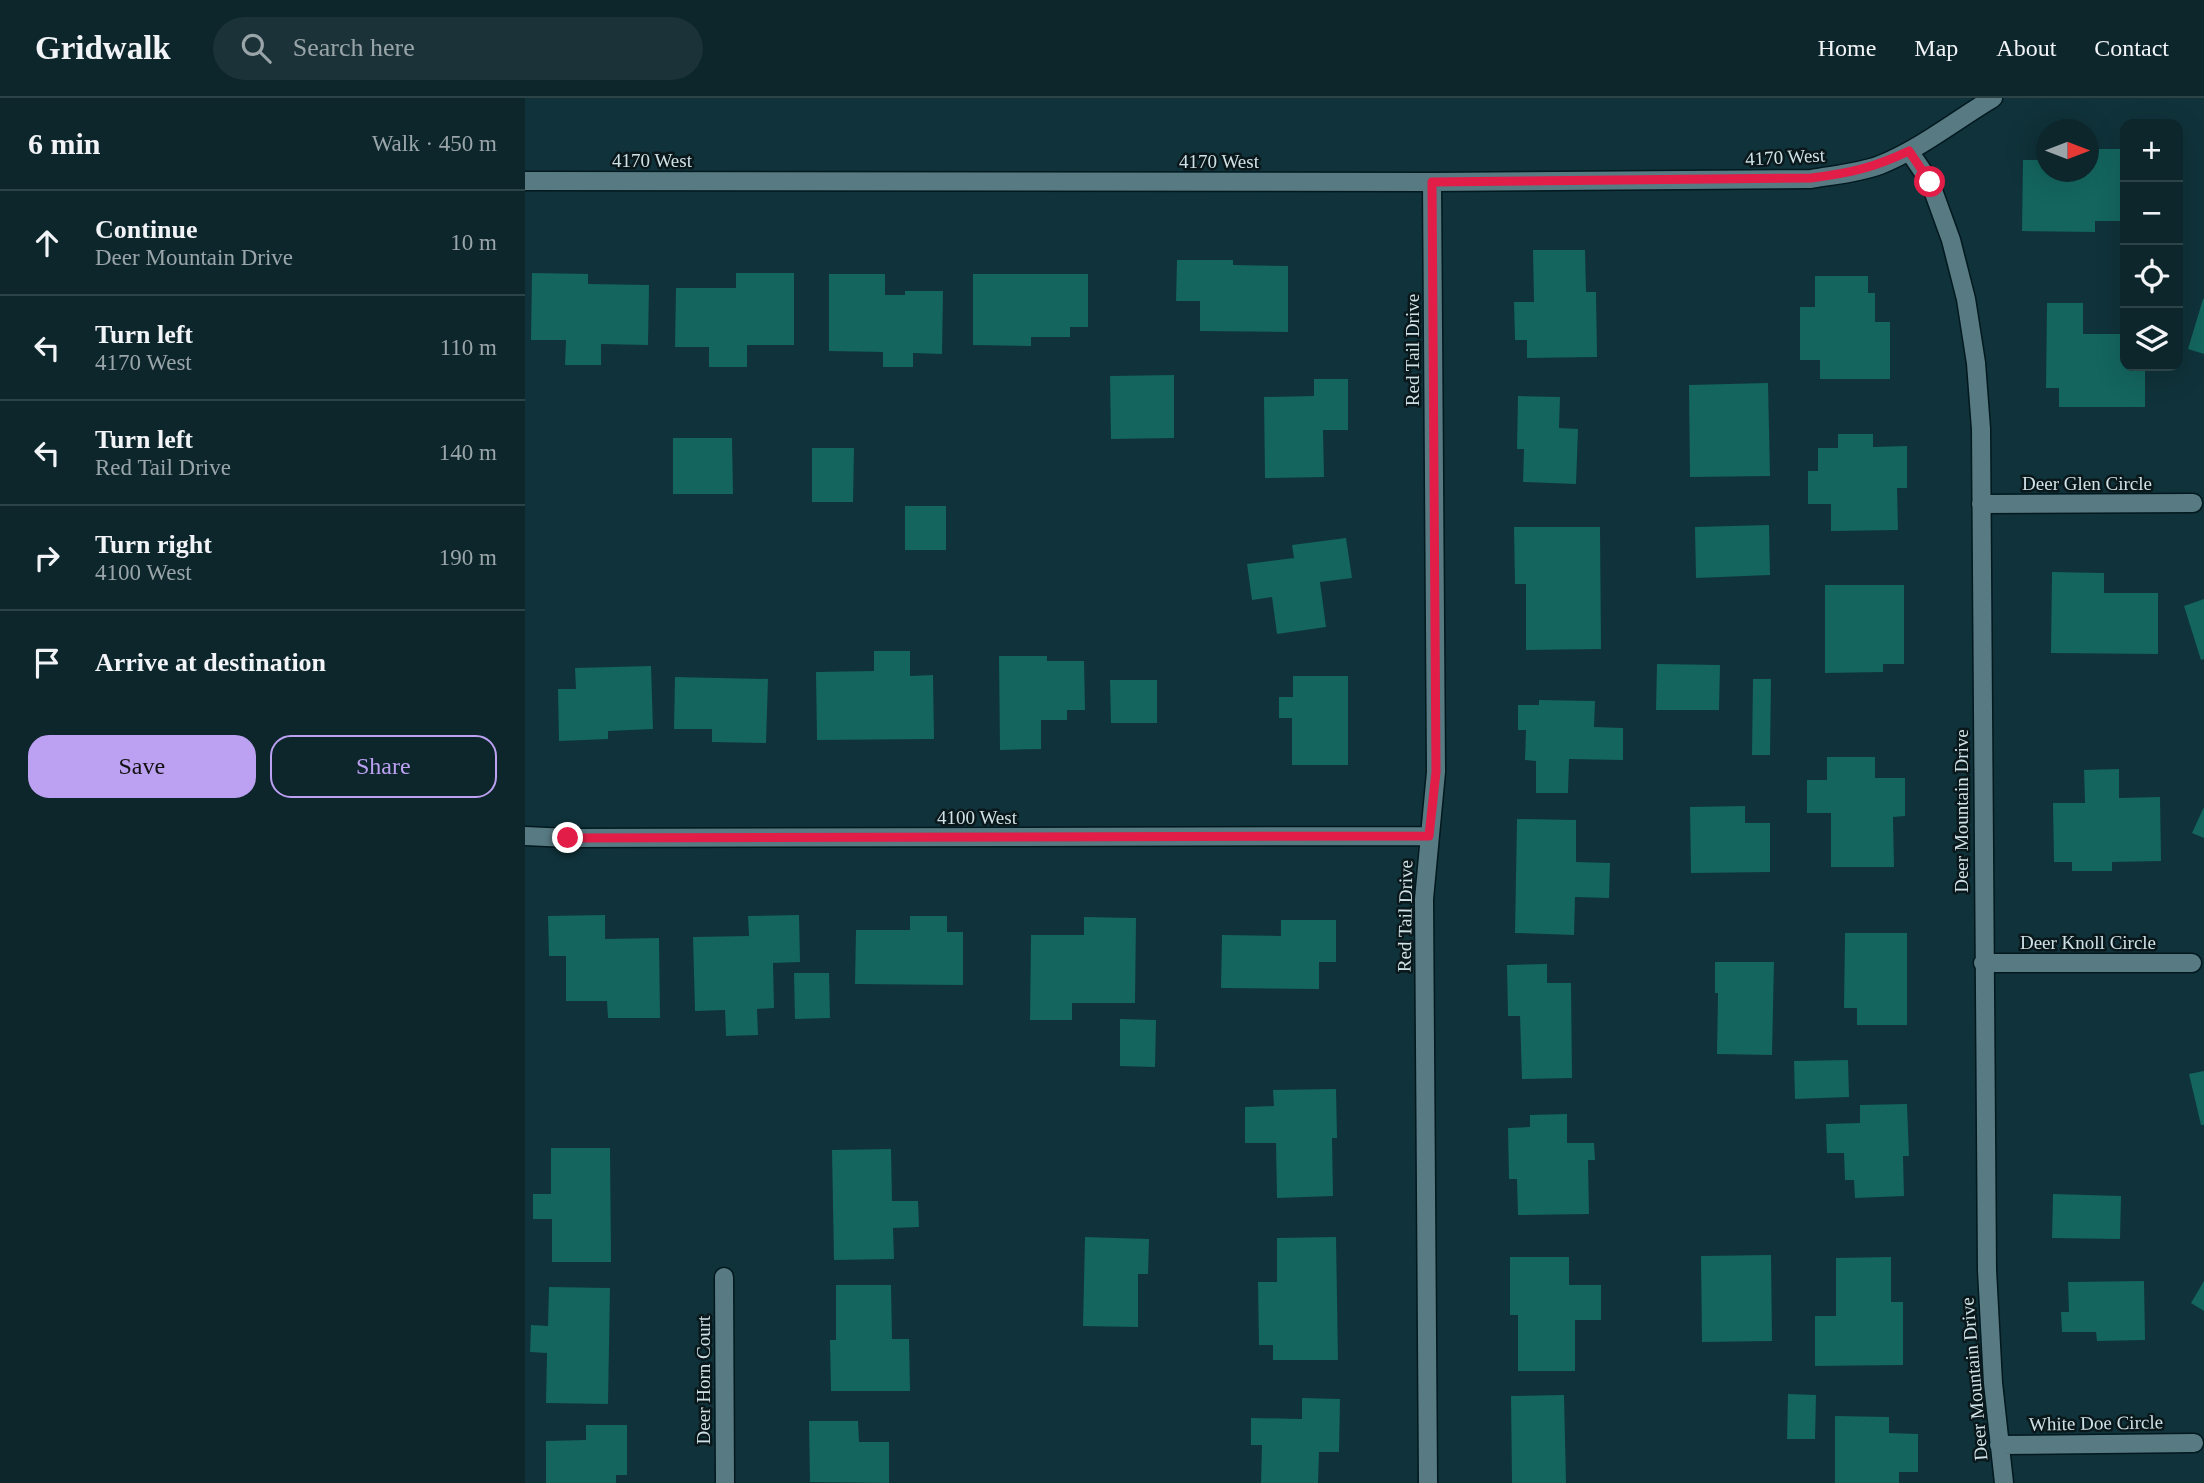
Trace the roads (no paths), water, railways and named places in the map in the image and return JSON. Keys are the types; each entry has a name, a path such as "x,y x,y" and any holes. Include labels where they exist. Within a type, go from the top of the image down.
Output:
{"street":[{"name":"4170 West","path":"525,181 1432,182 1811,178 1879,166 1909,151 1993,98"},
{"name":"Deer Mountain Drive","path":"1909,151 1930,182 1951,240 1966,299 1976,363 1981,429 1987,1270 1989,1337 2004,1483"},
{"name":"Red Tail Drive","path":"1428,1483 1424,899 1436,772 1432,182"},
{"name":"Deer Glen Circle","path":"1981,504 2193,503"},
{"name":"4100 West","path":"525,836 1429,836"},
{"name":"Deer Knoll Circle","path":"1983,963 2192,963"},
{"name":"Deer Horn Court","path":"724,1277 725,1483"},
{"name":"White Doe Circle","path":"1999,1445 2194,1443"}]}
